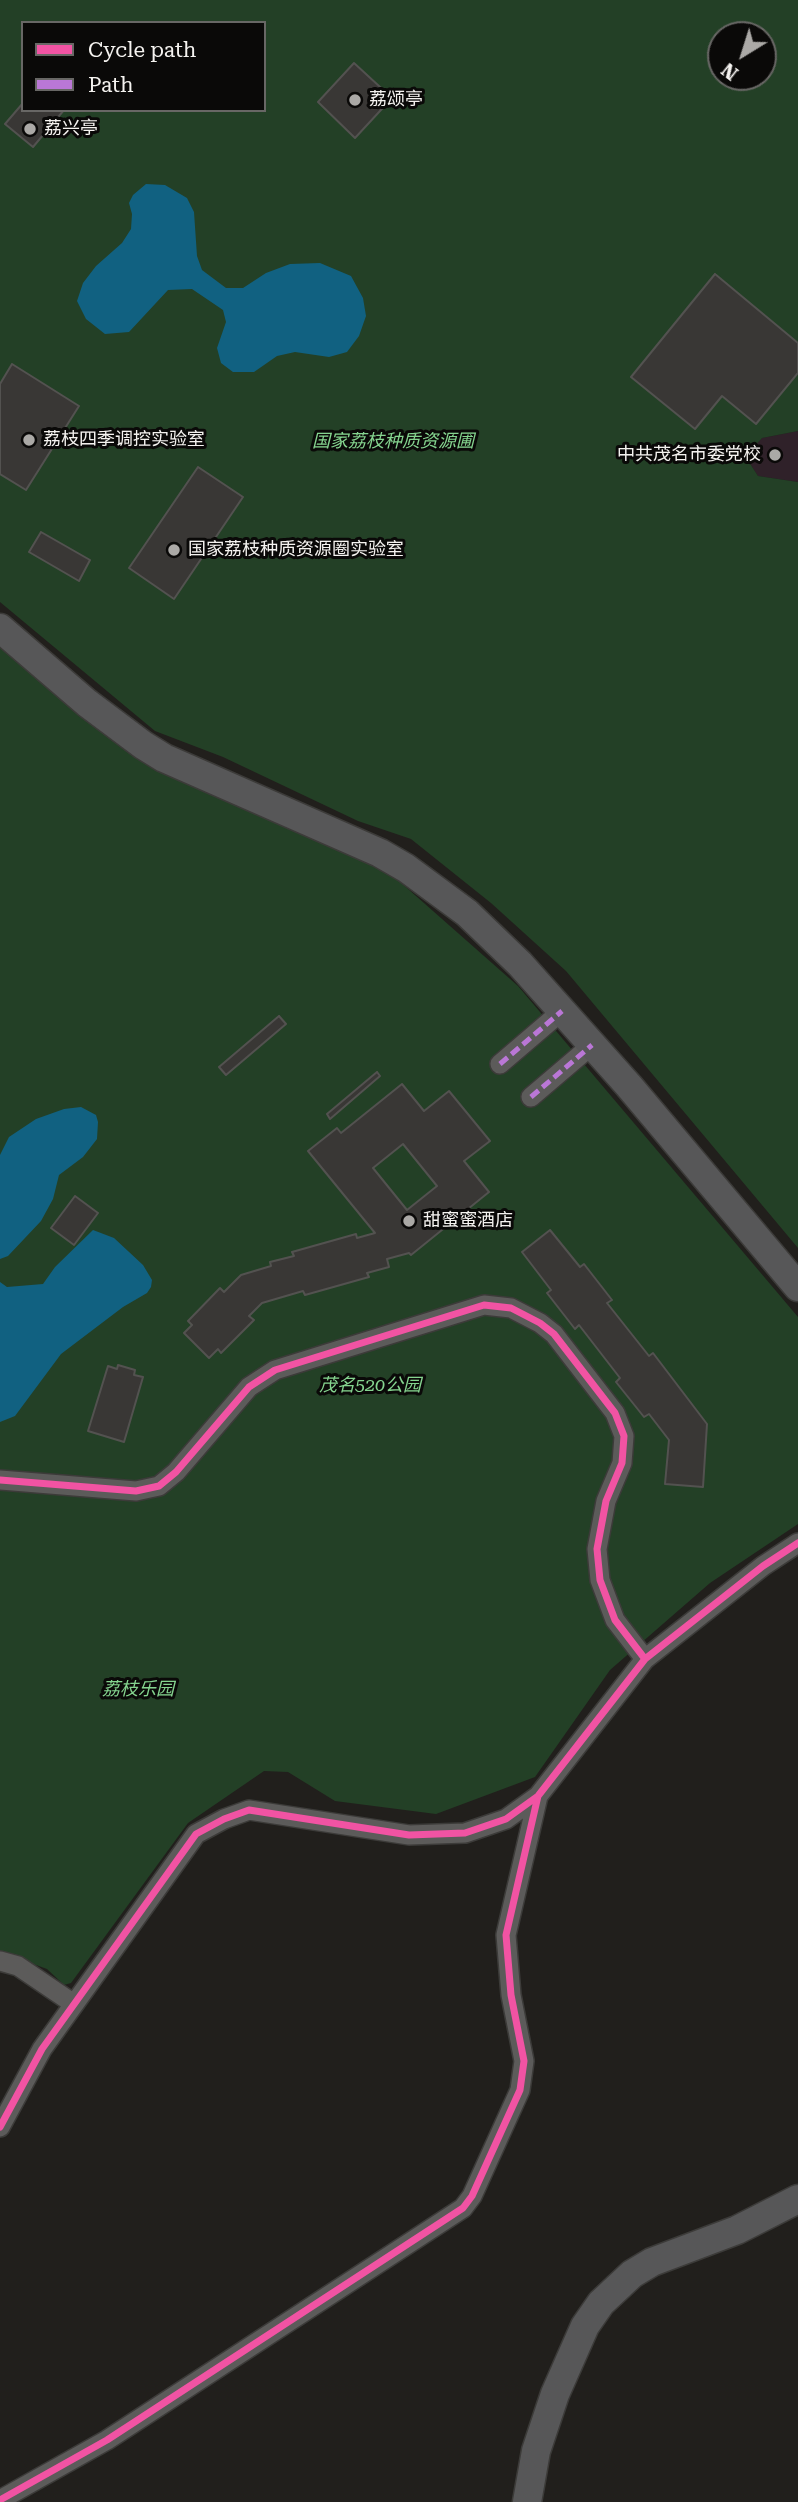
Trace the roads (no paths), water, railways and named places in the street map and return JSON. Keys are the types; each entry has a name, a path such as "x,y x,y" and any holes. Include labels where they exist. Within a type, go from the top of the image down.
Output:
{"main road":[{"path":"0,628 88,702 164,758 380,853 407,868 467,913 520,964 562,1011 798,1287"},
{"path":"527,2502 536,2451 555,2394 585,2326 601,2303 632,2274 652,2262 737,2230 798,2199"}],"street":[{"path":"500,1064 562,1011"},
{"path":"531,1097 592,1045"},
{"path":"0,1480 136,1491 159,1486 176,1472 249,1387 275,1370 484,1305 511,1308 540,1323 554,1334 615,1413 624,1436 622,1463 606,1501 597,1549 600,1580 615,1620 645,1659"},
{"path":"0,2127 42,2049 196,1834 224,1819 249,1810 409,1835 465,1833 506,1819 538,1796 645,1659 763,1566 798,1544"},
{"path":"0,2500 107,2440 463,2208 520,2090 524,2061 511,1996 506,1935 538,1796"},
{"path":"0,1961 18,1966 74,2004"}],"water":[{"path":"146,184 165,185 187,198 194,212 197,256 202,270 226,288 243,288 266,273 290,264 320,263 351,276 363,298 366,316 359,336 347,352 329,357 295,352 277,356 254,372 233,372 221,363 217,348 226,322 223,310 192,289 168,290 129,332 105,334 86,319 77,301 83,283 96,266 122,243 131,229 132,214 129,203 133,195"},
{"path":"81,1107 96,1115 97,1139 83,1157 59,1175 53,1199 41,1221 8,1256 0,1259 0,1155 9,1137 36,1119 64,1109"},
{"path":"93,1230 114,1238 143,1265 152,1280 151,1287 147,1293 123,1307 61,1354 15,1416 0,1422 0,1282 7,1287 43,1284 55,1267"}],"place":[{"name":"荔颂亭","path":"355,100"},
{"name":"荔兴亭","path":"30,129"},
{"name":"荔枝四季调控实验室","path":"29,440"},
{"name":"中共茂名市委党校","path":"775,455"},
{"name":"国家荔枝种质资源圈实验室","path":"174,550"},
{"name":"甜蜜蜜酒店","path":"409,1221"}],"park label":[{"name":"国家荔枝种质资源圃","path":"393,442"},
{"name":"茂名520公园","path":"370,1386"},
{"name":"荔枝乐园","path":"138,1690"}]}
